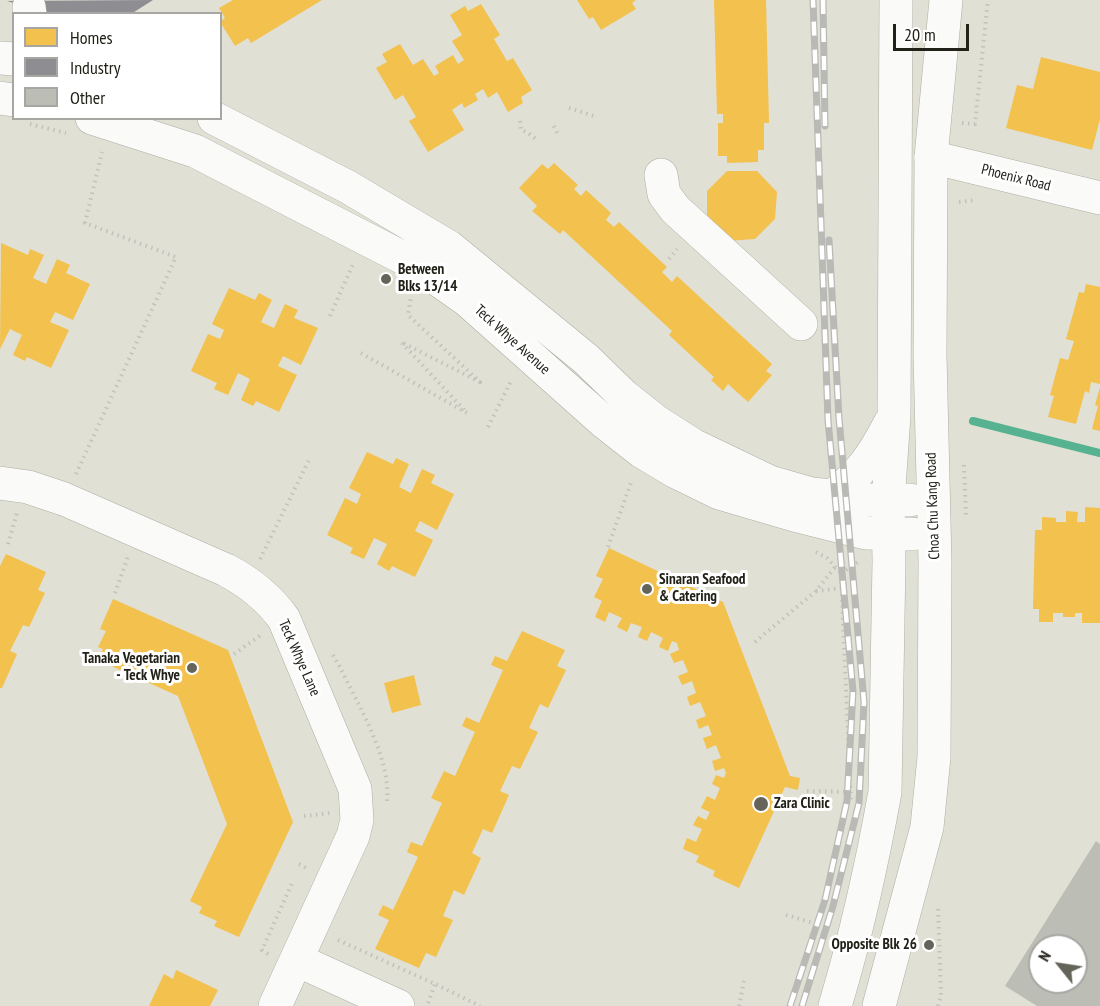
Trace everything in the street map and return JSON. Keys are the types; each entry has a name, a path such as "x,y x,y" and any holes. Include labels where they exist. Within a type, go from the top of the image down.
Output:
{"main road":[{"path":"835,1006 846,967 885,792 888,501 894,417 896,0"},
{"name":"Choa Chu Kang Road","path":"879,1006 927,827 934,757 934,534 930,355 931,157 946,0"},
{"path":"0,98 12,107"},
{"name":"Teck Whye Avenue","path":"218,120 348,187 449,247 586,359 624,396 674,434 724,461 770,482 812,494 888,501 932,500"},
{"name":"Teck Whye Avenue","path":"83,127 195,151 417,265 467,300 604,422 641,451 676,472 719,493 866,533 934,534"},
{"name":"Phoenix Road","path":"931,157 1100,198"},
{"path":"661,175 664,194 675,209 801,324"},
{"path":"832,496 859,473 874,453 894,417"},
{"name":"Teck Whye Lane","path":"9,500 28,487 64,499 246,581 284,619 355,789 357,820 353,836 275,1006"},
{"path":"297,960 398,1006"}],"path":[{"path":"960,123 975,124 988,0"},
{"path":"569,108 594,116"},
{"path":"54,120 83,127"},
{"path":"520,121 520,130 527,132 537,140"},
{"path":"554,126 559,137"},
{"path":"64,499 176,257 85,223 100,161"},
{"path":"330,316 354,261"},
{"path":"361,353 467,413 401,342 480,382 408,315 412,296"},
{"path":"488,427 510,382"},
{"path":"246,581 258,564 310,458"},
{"path":"608,547 630,486"},
{"path":"8,544 15,517"},
{"path":"116,592 125,566"},
{"path":"755,642 816,591 836,566"},
{"path":"841,573 850,803"},
{"path":"816,591 842,588"},
{"path":"258,626 267,638"},
{"path":"234,654 254,640"},
{"path":"807,791 851,792"},
{"path":"325,804 327,822"},
{"path":"304,816 327,813"},
{"path":"309,878 312,870"},
{"path":"265,952 262,950 293,881"},
{"path":"938,893 940,996 938,1006"},
{"path":"786,915 820,925"},
{"path":"338,940 480,1006"},
{"path":"739,1006 744,981"},
{"path":"426,1006 435,984"}],"building: Homes":[{"path":"233,0 322,0 251,43 248,38 235,46 222,25 222,20 225,18 219,8"},
{"path":"577,0 636,0 632,3 636,9 601,30 593,17 589,19"},
{"path":"714,0 766,0 769,123 764,123 764,150 758,150 758,162 727,163 727,156 718,156 718,123 723,123 723,114 717,114"},
{"path":"481,4 500,35 494,39 507,61 513,58 532,90 521,97 523,103 508,112 497,92 488,98 483,89 475,94 478,100 464,108 462,103 452,110 464,130 428,152 409,121 416,117 403,95 395,100 376,68 387,62 382,54 400,44 413,65 423,59 434,76 439,73 435,66 453,55 458,64 464,60 452,41 462,35 450,15 465,6 468,11"},
{"path":"1041,57 1100,72 1100,119 1092,150 1006,128 1017,85 1033,89"},
{"path":"554,163 578,185 574,189 581,196 586,190 611,213 606,220 614,227 619,222 667,267 662,272 672,282 677,276 772,364 766,371 772,375 748,402 728,384 723,391 711,380 714,377 669,335 672,331 563,230 560,234 532,211 537,206 519,188 542,164 548,169"},
{"path":"727,171 757,171 777,192 775,219 755,239 727,241 707,221 707,191"},
{"path":"1,243 28,255 30,249 44,255 33,278 46,284 57,259 70,265 66,273 90,284 73,320 55,312 50,322 69,330 51,368 27,357 25,361 13,355 22,335 10,329 0,349"},
{"path":"1086,284 1100,287 1100,384 1091,382 1089,393 1085,391 1076,424 1048,417 1054,396 1050,395 1060,358 1068,360 1074,341 1066,339 1079,292 1084,293"},
{"path":"229,288 255,300 259,293 272,300 261,322 274,328 285,304 298,310 294,318 318,328 301,365 283,356 278,366 297,375 279,412 256,401 253,406 241,400 250,379 238,373 228,395 214,389 217,383 191,371 208,334 220,339 224,330 212,324"},
{"path":"1100,387 1100,431 1092,429"},
{"path":"367,452 393,464 396,458 409,464 399,487 411,493 422,469 435,475 431,483 454,494 437,530 420,521 415,531 433,540 415,577 392,566 389,571 377,564 387,544 374,538 364,559 350,553 353,548 327,535 345,498 357,504 361,494 349,488"},
{"path":"1085,507 1100,508 1100,623 1082,623 1082,613 1075,613 1075,617 1063,617 1063,613 1053,613 1053,622 1039,622 1039,609 1033,609 1035,530 1042,530 1042,517 1056,518 1056,522 1066,522 1066,511 1078,512 1077,522 1085,522"},
{"path":"609,548 723,602 790,776 800,778 798,790 785,787 739,888 713,876 715,871 696,862 699,856 683,849 687,838 696,842 702,829 693,825 698,816 706,820 710,812 701,808 707,796 715,800 720,788 712,784 716,775 724,778 726,773 724,768 715,771 712,761 721,758 716,745 707,749 703,738 712,735 708,725 699,729 696,720 706,716 700,702 690,706 687,697 696,693 692,681 682,685 678,676 688,672 683,660 674,663 670,654 679,650 677,643 672,641 668,651 659,647 663,638 651,632 647,641 638,637 642,627 631,623 627,632 617,627 622,618 609,612 605,622 595,617 602,601 594,597 603,579 596,576"},
{"path":"6,554 46,572 38,590 45,593 29,627 23,625 10,651 17,654 0,688 0,566"},
{"path":"113,599 228,650 293,822 239,937 214,926 217,921 199,913 202,907 190,901 227,824 178,696 98,660 103,649 98,647 106,631 100,629"},
{"path":"522,631 565,650 557,666 566,670 548,708 540,704 529,728 538,732 520,769 512,766 500,791 509,795 492,833 483,829 472,853 481,858 464,895 454,890 443,916 453,920 436,957 426,953 419,968 375,949 389,920 378,915 383,905 393,910 418,857 407,852 411,842 422,846 442,803 431,798 444,771 455,776 475,732 462,726 466,717 479,723 503,670 491,665 495,656 507,661"},
{"path":"414,675 421,705 392,713 384,683"},
{"path":"176,970 218,990 210,1006 149,1006 164,974 173,979"}],"building: Industry":[{"path":"153,0 134,12 46,12 7,1"}],"building: Other":[{"path":"1096,841 1100,844 1100,1006 1037,1006 1005,986 1028,949 1028,994 1088,994 1088,934 1038,934"}],"waterway":[{"path":"973,421 1100,453"}],"railway":[{"path":"790,1006 825,900 847,801 853,691 828,420 813,0"},
{"path":"823,0 825,126"},
{"path":"802,1006 833,906 859,803 864,702 839,418 829,240"}],"place":[{"name":"Between Blks 13/14","path":"386,279"},
{"name":"Sinaran Seafood & Catering","path":"647,589"},
{"name":"Tanaka Vegetarian - Teck Whye","path":"192,668"},
{"name":"Zara Clinic","path":"761,804"},
{"name":"Opposite Blk 26","path":"929,945"}]}
